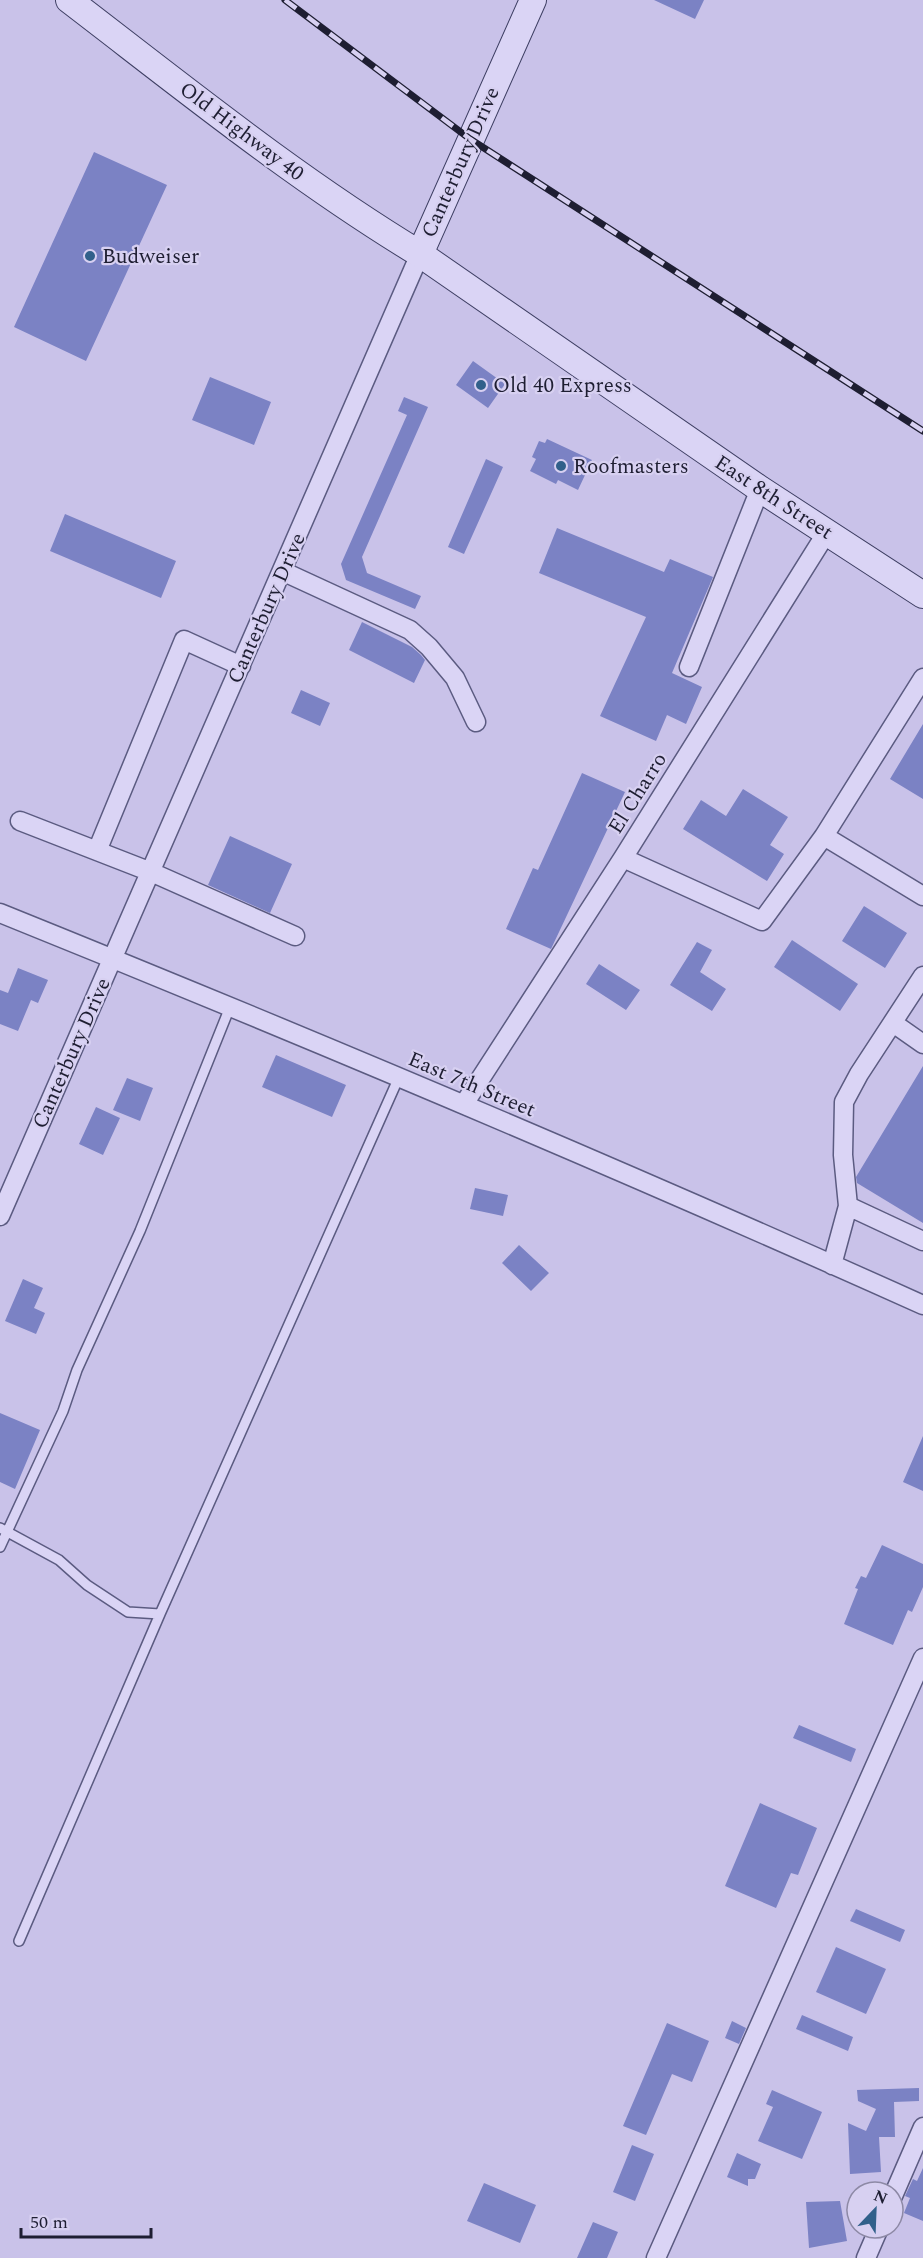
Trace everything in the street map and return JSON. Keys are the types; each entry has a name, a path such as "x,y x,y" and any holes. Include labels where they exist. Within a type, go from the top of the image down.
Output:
{"main road":[{"name":"Old Highway 40","path":"69,0 267,151 365,221 420,254"},
{"name":"Canterbury Drive","path":"420,254 533,0"},
{"name":"East 8th Street","path":"420,254 760,489 923,594"}],"street":[{"name":"Canterbury Drive","path":"0,1216 420,254"},
{"path":"689,667 760,489"},
{"name":"El Charro","path":"824,836 762,921 623,858 827,532"},
{"path":"282,571 410,630 429,646 455,678 476,722"},
{"path":"97,851 184,640 240,666"},
{"path":"923,678 824,836 923,896"},
{"path":"20,820 151,872 295,936"},
{"path":"464,1104 623,858"},
{"name":"East 7th Street","path":"0,913 464,1104 923,1305"},
{"path":"832,1265 848,1206 843,1155 844,1102 859,1074 923,976"},
{"path":"893,1023 923,1044"},
{"path":"848,1206 923,1241"},
{"path":"656,2258 923,1658"},
{"path":"900,2180 923,2127"},
{"path":"866,2258 874,2240"}],"lane":[{"path":"0,1547 3,1530 63,1412 77,1370 140,1231 230,1007"},
{"path":"19,1941 160,1614 399,1077"},
{"path":"3,1530 59,1560 87,1586 128,1612 160,1614"}],"building":[{"path":"654,0 704,0 695,19"},
{"name":"Budweiser","path":"94,152 167,185 86,361 14,327"},
{"name":"Old 40 Express","path":"473,361 505,384 488,408 456,385"},
{"path":"210,377 271,402 254,445 192,420"},
{"path":"404,397 428,407 362,557 367,573 421,596 415,609 346,580 341,564 407,415 398,411"},
{"name":"Roofmasters","path":"547,439 592,460 578,490 558,480 556,484 530,471 536,459 532,457 539,441 545,443"},
{"path":"486,459 503,467 464,554 448,547"},
{"path":"65,514 176,561 161,598 50,551"},
{"path":"557,528 664,572 670,559 713,577 672,673 702,687 686,724 667,715 656,741 600,716 646,617 539,573"},
{"path":"362,622 412,647 421,655 425,660 414,683 349,650"},
{"path":"301,690 330,703 320,726 291,713"},
{"path":"923,724 923,799 890,779"},
{"path":"582,773 625,792 551,949 506,929 533,868 538,870"},
{"path":"743,789 788,817 770,845 784,854 767,881 683,829 701,800 726,816"},
{"path":"230,836 292,864 270,913 208,885"},
{"path":"864,906 907,933 885,968 842,941"},
{"path":"792,940 858,984 840,1011 774,967"},
{"path":"697,942 712,950 700,972 726,989 712,1011 670,985"},
{"path":"599,964 640,990 626,1010 586,984"},
{"path":"18,968 48,980 38,1003 31,1000 18,1031 0,1024 0,990 8,993"},
{"path":"276,1055 346,1085 332,1117 262,1087"},
{"path":"923,1066 923,1223 857,1183 856,1177"},
{"path":"127,1078 153,1088 140,1121 113,1110"},
{"path":"96,1107 120,1118 103,1155 79,1144"},
{"path":"475,1188 508,1195 503,1216 470,1209"},
{"path":"519,1245 549,1273 531,1291 502,1263"},
{"path":"23,1279 43,1288 34,1308 45,1313 36,1334 5,1321"},
{"path":"0,1413 40,1430 15,1489 0,1482"},
{"path":"923,1436 923,1491 903,1482"},
{"path":"882,1545 923,1564 923,1587 912,1612 908,1610 893,1645 844,1624 858,1589 855,1588 861,1576 866,1578"},
{"path":"799,1725 856,1749 851,1762 793,1738"},
{"path":"760,1803 817,1828 798,1875 791,1873 776,1908 725,1886"},
{"path":"856,1909 905,1930 900,1942 850,1921"},
{"path":"836,1947 886,1969 866,2014 816,1992"},
{"path":"802,2015 853,2037 848,2051 796,2029"},
{"path":"732,2021 746,2028 739,2044 725,2038"},
{"path":"667,2023 709,2041 692,2082 672,2074 646,2135 623,2126"},
{"path":"919,2088 919,2101 894,2102 895,2137 879,2137 881,2172 850,2174 848,2123 866,2131 876,2109 858,2101 857,2090"},
{"path":"772,2090 822,2112 802,2159 758,2141 773,2107 766,2104"},
{"path":"632,2145 654,2154 635,2201 613,2192"},
{"path":"737,2153 761,2164 755,2179 748,2179 748,2186 727,2177"},
{"path":"923,2168 923,2221 905,2213 910,2198 905,2196 913,2179 917,2181"},
{"path":"484,2183 536,2205 520,2243 467,2221"},
{"path":"840,2201 847,2241 809,2248 806,2202"},
{"path":"593,2222 618,2232 607,2258 577,2258"}],"railway":[{"path":"285,0 470,139 923,431"}],"place":[{"name":"Budweiser","path":"90,256"},
{"name":"Old 40 Express","path":"481,385"},
{"name":"Roofmasters","path":"561,466"}]}
